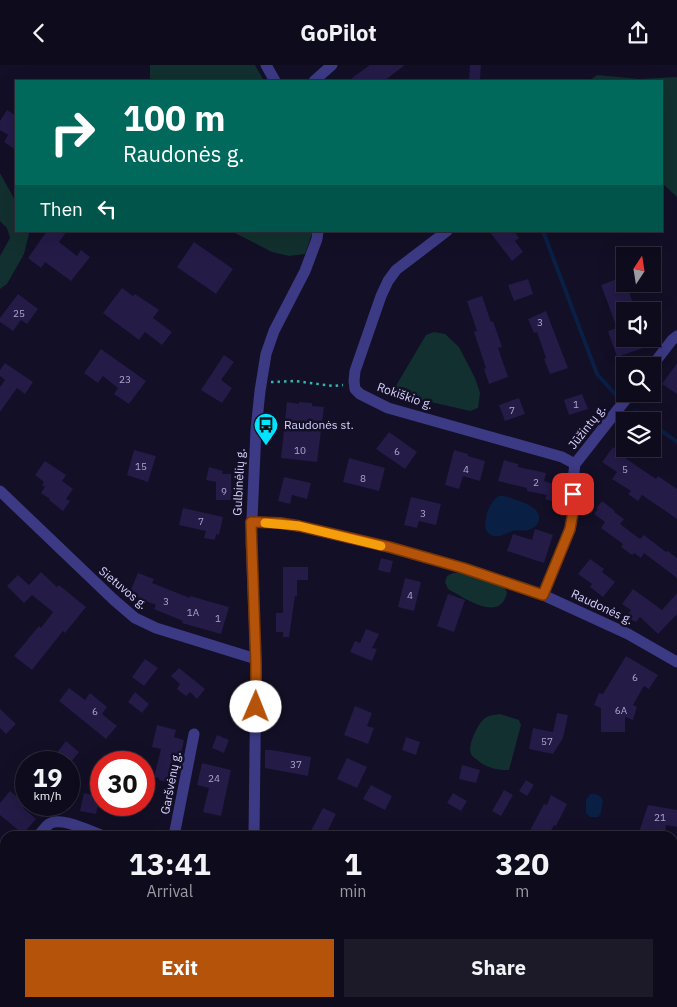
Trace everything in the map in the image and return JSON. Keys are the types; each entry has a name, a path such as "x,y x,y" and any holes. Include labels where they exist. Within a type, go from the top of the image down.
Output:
{"street":[{"path":"266,65 274,80"},
{"path":"315,80 332,65"},
{"name":"Gulbinėlių g.","path":"254,831 256,659 251,522 256,430 266,354 274,331 305,271 318,232"},
{"path":"354,385 355,371 388,281 396,270 446,232"},
{"path":"659,357 677,336"},
{"name":"Rokiškio g.","path":"354,385 360,394 388,408 562,457 575,464"},
{"name":"Jūžintų g.","path":"543,595 570,529 573,512 575,464 624,402"},
{"name":"Sietuvos g.","path":"0,491 135,618 156,628 256,659"},
{"name":"Raudonės g.","path":"251,522 299,526 380,545 463,568 543,595 628,635 677,662"},
{"name":"Garšvėnų g.","path":"175,831 194,734"},
{"path":"42,831 51,823 57,822 77,825 89,831"}],"path":[{"path":"262,381 295,381 333,386 354,385"}],"green space":[{"path":"150,65 255,65 263,80 151,80"},
{"path":"597,75 639,79 677,77 677,197 663,184 663,80 590,80"},
{"path":"0,173 15,200 15,232 28,232 29,234 24,254 7,284 0,289 0,256 10,238 7,228 0,221"},
{"path":"233,232 313,232 305,254 289,256 272,252"},
{"path":"434,332 445,334 459,347 475,378 480,393 478,408 470,411 396,394 394,390 397,384 426,335"},
{"path":"453,573 460,573 503,586 507,592 503,601 498,606 490,607 482,606 464,598 448,589 445,582 447,576"},
{"path":"500,714 519,720 521,725 509,770 495,769 484,765 473,757 470,750 474,735 482,721 488,716"}],"water":[{"path":"499,496 515,499 536,510 539,520 536,525 530,529 513,531 499,536 489,534 486,530 485,521 492,503"},
{"path":"590,794 598,795 603,800 601,813 598,817 590,817 586,813 586,800"}],"building":[{"path":"370,65 405,65 385,80 349,80"},
{"path":"470,65 481,65 480,80 469,79"},
{"path":"7,110 15,115 15,149 4,142 8,135 0,130 0,121"},
{"path":"46,232 66,232 59,242 77,256 81,250 90,257 71,281 45,262 41,268 28,258"},
{"path":"490,232 515,232 519,238 515,241 523,252 512,261"},
{"path":"194,242 233,269 216,294 177,267"},
{"path":"528,279 533,294 514,301 508,285"},
{"path":"616,279 616,293 630,293 632,302 616,302 616,325 601,285"},
{"path":"122,288 159,310 153,318 172,332 162,345 145,332 139,340 103,313"},
{"path":"18,294 38,309 27,324 21,320 13,331 0,322 0,318"},
{"path":"482,296 502,347 498,348 508,377 489,384 484,369 486,368 474,332 477,331 467,301"},
{"path":"546,311 568,368 550,374 537,332 534,333 528,319"},
{"path":"616,328 616,347 646,347 617,357 608,331"},
{"path":"101,349 146,381 129,404 114,394 118,388 103,376 98,383 84,373"},
{"path":"224,355 234,362 221,380 232,388 222,403 201,390"},
{"path":"5,363 33,382 25,394 17,388 0,412 0,387 5,380 0,376 0,370"},
{"path":"677,363 677,394 662,384"},
{"path":"582,394 588,409 569,415 564,400"},
{"path":"519,398 525,414 505,421 499,405"},
{"path":"287,402 299,404 299,402 312,403 312,406 324,407 317,462 281,458"},
{"path":"389,432 417,452 405,469 376,449"},
{"path":"613,447 616,449 616,457 626,457 656,479 658,476 677,489 677,519 642,495 638,501 628,494 631,491 612,479 617,472 602,462"},
{"path":"134,450 156,456 148,482 127,475"},
{"path":"454,450 485,461 480,481 463,476 459,489 445,485"},
{"path":"349,458 385,468 379,491 343,482"},
{"path":"504,460 518,464 518,467 546,473 544,481 562,487 557,503 545,499 547,495 527,491 527,488 498,481"},
{"path":"45,461 66,475 62,481 73,489 66,499 70,501 63,511 41,493 45,487 42,485 44,482 35,475"},
{"path":"209,467 223,471 222,474 231,474 232,500 216,500 216,482 206,480"},
{"path":"284,477 311,483 307,499 292,495 290,504 278,501"},
{"path":"411,497 441,504 436,525 419,521 417,528 404,525"},
{"path":"602,501 624,519 620,524 640,539 644,535 677,558 677,578 644,553 641,558 634,553 632,555 621,547 623,544 601,528 605,522 594,514"},
{"path":"183,508 223,517 219,535 216,534 215,540 204,538 206,531 179,525"},
{"path":"535,529 553,535 544,563 507,551 513,534 532,540"},
{"path":"381,558 393,561 390,573 378,570"},
{"path":"590,559 604,569 602,572 615,582 603,597 590,587 592,584 578,574"},
{"path":"283,567 308,567 308,580 297,580 297,596 295,596 289,637 283,637 283,632 276,632 276,613 283,613"},
{"path":"41,572 57,587 59,585 86,607 65,633 63,631 32,670 14,656 39,626 41,628 53,612 32,595 24,603 7,586 18,575 29,585"},
{"path":"138,573 154,579 152,583 190,598 190,596 229,607 221,634 182,623 183,621 154,609 156,605 129,594"},
{"path":"405,578 421,582 414,611 398,607"},
{"path":"633,589 662,610 677,593 677,614 658,634 640,617 636,622 626,617 631,610 622,604"},
{"path":"448,594 465,600 454,632 437,626"},
{"path":"366,629 379,634 372,648 377,649 372,661 350,652 355,641 360,643"},
{"path":"626,656 658,675 649,689 644,686 633,705 637,707 633,720 625,717 625,732 601,732 601,708 594,705 599,693 603,694"},
{"path":"145,659 158,668 144,686 132,677"},
{"path":"179,668 205,689 197,699 190,692 186,696 177,689 180,684 171,676"},
{"path":"69,688 85,700 90,693 107,707 102,714 117,726 106,739 59,701"},
{"path":"135,692 149,704 142,713 128,702"},
{"path":"355,706 372,713 367,726 374,728 368,744 344,735"},
{"path":"0,709 16,724 6,734 0,728"},
{"path":"557,713 568,715 563,738 553,754 529,749 533,728 553,732"},
{"path":"157,725 176,730 174,737 184,740 177,781 171,780 170,783 155,777 161,749 152,747"},
{"path":"217,735 229,740 224,753 212,748"},
{"path":"406,737 420,742 416,755 402,750"},
{"path":"66,741 78,751 58,751"},
{"path":"265,750 311,757 308,776 265,768"},
{"path":"347,758 367,767 357,788 337,779"},
{"path":"202,763 231,770 221,816 203,812 209,788 197,785"},
{"path":"462,765 480,770 476,783 459,779"},
{"path":"526,780 534,785 527,796 519,791"},
{"path":"371,785 392,796 385,810 363,799"},
{"path":"504,790 513,795 501,816 492,811"},
{"path":"10,791 15,795 15,816 32,816 36,819 26,831 19,831 0,815 0,803"},
{"path":"84,793 90,794 90,813 80,811"},
{"path":"453,793 467,801 461,811 447,803"},
{"path":"551,795 567,804 556,826 554,825 551,831 530,831 544,804 547,805"},
{"path":"648,805 677,810 677,827 666,825 665,831 639,831"},
{"path":"323,808 336,814 328,831 311,831"}],"waterway":[{"path":"543,232 597,374 615,394"},
{"path":"661,430 677,442"}],"slow traffic":[{"path":"265,523 299,526 381,546"}],"place":[{"name":"Raudonės st.","path":"266,446"}],"route":[{"path":"256,707 256,665 250,541 251,522 299,526 389,547 463,568 543,595 570,529 573,512 573,494"}]}
